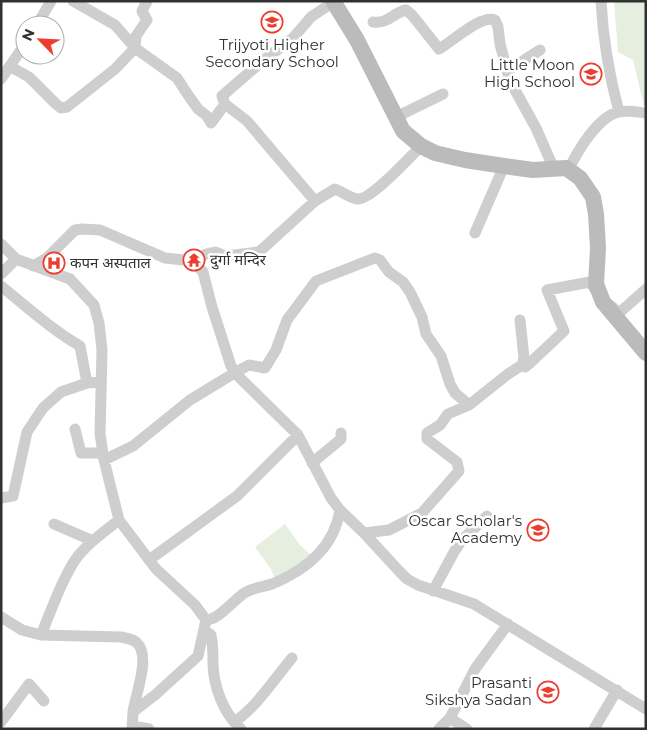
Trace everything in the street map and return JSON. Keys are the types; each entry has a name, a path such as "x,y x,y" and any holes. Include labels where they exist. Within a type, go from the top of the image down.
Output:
{"main road":[{"path":"334,2 403,131 421,146 435,153 465,160 533,170 561,169 580,178 592,197 596,214 598,248 596,284 603,300 646,353"}],"street":[{"path":"42,15 51,1"},
{"path":"73,1 114,25 136,48 177,78 198,109 207,116 211,123 225,104"},
{"path":"11,67 29,77 61,108 67,107 114,69 136,48 136,36 147,20 142,11 147,1"},
{"path":"601,1 610,78 619,112"},
{"path":"315,201 247,121 225,104 222,96 260,63 293,38 311,17 334,2"},
{"path":"373,22 381,23 398,12 406,10 439,49 487,18 496,21 507,71 517,96 561,169 576,154 604,119 619,112 646,113"},
{"path":"507,71 540,50"},
{"path":"1,79 15,60"},
{"path":"396,117 443,94"},
{"path":"33,266 47,258 75,230 82,229 100,230 165,258 193,260 215,252 226,256 258,252 315,201 335,190 355,199 363,199 374,191 421,146"},
{"path":"475,233 504,166"},
{"path":"1,244 16,259 70,279 94,305 99,323 102,350 100,434 103,456 119,520 149,560 195,605 211,635 214,649 213,663 220,698 227,712 237,725 292,658"},
{"path":"75,429 81,453 103,456 134,446 190,400 236,372 249,365 265,368 276,350 287,320 316,281 375,258 380,260 389,272 404,282 422,316 426,334 441,356 455,393 469,405"},
{"path":"1,274 16,259"},
{"path":"193,260 204,272 212,307 231,366 298,435 331,498 340,510 408,579 433,591 474,604 646,708"},
{"path":"364,533 389,530 422,513 459,471 456,462 427,439 427,433 440,425 448,414 469,405 522,365 525,367 564,331 547,290 590,282 603,300 619,313 646,289"},
{"path":"1,286 38,318 80,346 87,383"},
{"path":"520,320 524,358 522,365"},
{"path":"1,498 13,496 26,432 43,408 61,392 87,383 101,382"},
{"path":"312,463 341,438 341,432"},
{"path":"149,560 237,496 298,435"},
{"path":"133,712 198,656 205,625 210,620 247,591 272,584 291,575 317,558 333,534 340,510"},
{"path":"433,591 462,540 486,516"},
{"path":"41,635 77,557 119,520"},
{"path":"54,524 93,541"},
{"path":"1,617 22,630 41,635 121,637 137,643 143,656 143,665 133,712 133,728 150,729"},
{"path":"439,729 450,718 475,669 508,624"},
{"path":"1,722 29,684 44,701"},
{"path":"594,729 616,690"},
{"path":"450,718 467,729"}],"green space":[{"path":"614,1 646,1 646,106 644,106 633,60 618,52"},
{"path":"285,524 300,545 313,557 275,579 271,569 255,547"}],"place":[{"name":"Trijyoti Higher Secondary School","path":"272,22"},
{"name":"Little Moon High School","path":"591,74"},
{"name":"दुर्गा मन्दिर","path":"194,260"},
{"name":"कपन अस्पताल","path":"54,263"},
{"name":"Oscar Scholar's Academy","path":"538,530"},
{"name":"Prasanti Sikshya Sadan","path":"548,692"}]}
